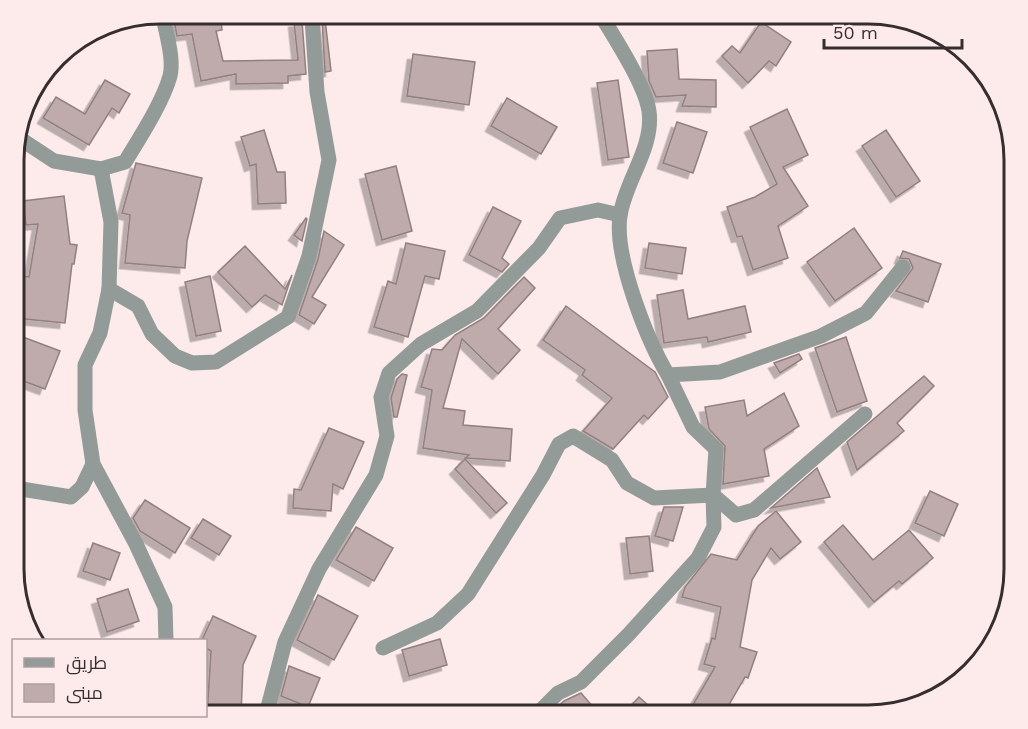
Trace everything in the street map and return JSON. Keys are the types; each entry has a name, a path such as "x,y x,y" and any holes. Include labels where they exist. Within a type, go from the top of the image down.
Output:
{"street":[{"path":"25,142 54,161 101,169 125,162 144,130 171,75 165,24"},
{"path":"109,288 138,306 152,334 175,356 192,363 216,362 288,317 309,256 329,160 316,92 312,24"},
{"path":"546,705 558,693 581,682 628,635 699,558 714,527 713,495 716,449 693,427 645,331 620,248 620,215 646,143 649,111 638,80 606,24"},
{"path":"101,169 111,222 109,288 100,333 85,365 85,410 93,464 165,607 166,639"},
{"path":"269,705 285,642 319,569 376,475 387,436 381,397 389,373 421,344 477,311 538,248 560,218 598,210 620,215"},
{"path":"668,375 720,372 821,336 866,313 903,267"},
{"path":"383,648 437,623 468,594 543,475 559,444 573,436 612,460 627,483 654,498 713,495 736,515 754,510 865,414"},
{"path":"24,489 71,497 82,487 93,464"}],"building":[{"path":"175,24 221,24 222,30 216,31 223,61 298,60 294,24 302,24 306,74 288,76 288,83 236,84 236,74 201,81 192,34 177,36"},
{"path":"322,24 326,24 331,71 325,72"},
{"path":"760,24 764,24 791,42 776,66 769,61 748,83 722,56 732,46 740,53"},
{"path":"677,49 679,79 716,80 716,107 682,106 686,95 656,97 649,81 647,51"},
{"path":"413,54 475,62 469,105 407,96"},
{"path":"105,80 130,94 119,113 112,108 89,145 43,118 56,97 85,114"},
{"path":"618,80 629,157 608,160 597,83"},
{"path":"507,98 557,127 541,154 491,126"},
{"path":"787,109 808,155 783,167 808,206 778,226 788,258 753,270 742,236 737,237 727,207 755,197 777,184 750,127"},
{"path":"677,122 707,132 693,173 663,163"},
{"path":"264,130 277,172 285,172 286,203 258,204 256,164 250,166 241,137"},
{"path":"886,130 920,181 896,197 862,146"},
{"path":"136,163 202,178 187,241 185,268 125,263 130,215 122,213"},
{"path":"396,166 412,231 382,240 365,174"},
{"path":"64,196 70,244 77,245 74,264 72,264 65,323 24,319 24,276 29,277 38,224 26,225 24,201"},
{"path":"493,207 521,221 502,258 509,264 502,272 469,255"},
{"path":"307,219 302,241 294,235"},
{"path":"854,228 882,268 835,301 807,262"},
{"path":"324,231 344,245 312,297 326,305 314,324 299,315 318,259"},
{"path":"406,243 445,251 439,279 425,276 408,337 374,327 388,281 396,284"},
{"path":"649,243 686,248 682,274 645,268"},
{"path":"245,246 285,289 292,275 282,305 265,295 252,307 218,272"},
{"path":"903,251 941,264 928,302 896,291 913,268 909,259 900,258"},
{"path":"210,276 221,331 196,336 185,282"},
{"path":"524,277 535,288 498,329 520,350 498,374 462,339 443,408 465,411 463,425 512,429 510,461 465,458 469,455 423,448 432,390 421,387 432,349 442,350 455,335 484,318"},
{"path":"683,290 688,319 745,306 751,332 708,342 707,337 664,343 657,295"},
{"path":"566,306 655,372 668,397 648,419 644,415 613,449 583,431 612,398 582,375 585,370 543,340"},
{"path":"24,337 60,351 45,389 24,381"},
{"path":"846,337 867,401 837,412 815,348"},
{"path":"799,354 802,359 780,373 774,363"},
{"path":"402,374 407,375 397,417 394,417 391,398 397,379"},
{"path":"924,376 934,386 897,423 904,431 857,470 847,442"},
{"path":"784,393 799,426 764,449 769,476 723,484 725,446 709,429 705,407 744,400 747,416"},
{"path":"329,428 364,442 343,489 333,484 331,511 293,508 294,489 301,490"},
{"path":"465,459 507,503 496,513 455,469"},
{"path":"817,468 830,497 771,508"},
{"path":"930,491 958,504 944,536 915,523"},
{"path":"145,500 190,528 175,553 140,531 133,518"},
{"path":"664,507 683,507 673,541 655,536"},
{"path":"776,511 801,542 780,559 771,548 752,580 740,647 757,652 748,678 745,677 729,705 693,705 715,667 704,664 712,638 715,639 721,607 682,597 685,587 711,554 737,560 758,526"},
{"path":"203,519 231,536 219,555 191,538"},
{"path":"843,525 873,560 909,530 933,558 902,584 899,581 874,602 824,542"},
{"path":"356,527 393,548 374,581 336,560"},
{"path":"649,536 653,571 630,574 626,538"},
{"path":"93,543 120,553 110,580 83,571"},
{"path":"128,589 139,621 107,632 97,599"},
{"path":"318,595 358,616 334,660 297,640"},
{"path":"213,616 256,636 243,665 241,705 208,705 211,651 207,649 207,639 202,639"},
{"path":"440,639 447,665 409,676 402,650"},
{"path":"289,666 320,678 309,705 281,696"},
{"path":"581,693 591,705 560,705"},
{"path":"639,697 648,705 631,705"}]}
